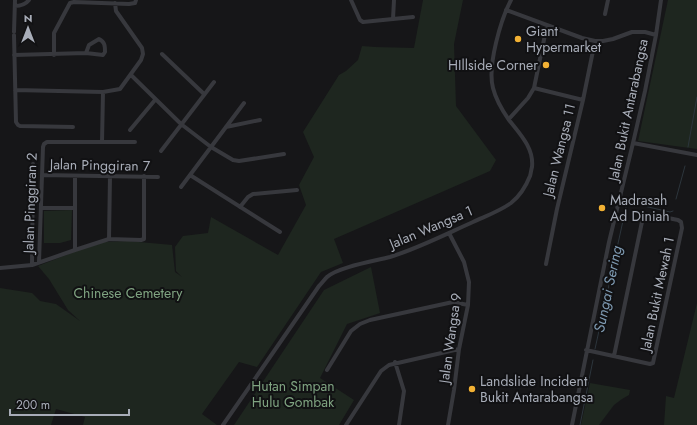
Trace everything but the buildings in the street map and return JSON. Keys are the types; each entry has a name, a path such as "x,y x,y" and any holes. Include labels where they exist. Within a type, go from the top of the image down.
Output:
{"street":[{"path":"15,0 14,55 16,122 20,126 73,127"},
{"path":"15,6 26,4 29,0"},
{"path":"54,55 54,33 70,3 129,4 135,3 136,0"},
{"path":"351,0 360,20 363,22 413,16"},
{"path":"393,19 394,0"},
{"name":"Jalan Wangsa 1","path":"223,425 319,286 328,276 342,269 390,257 449,233 511,203 521,194 531,175 532,160 528,146 522,135 498,102 492,86 494,58 500,30 506,10 511,0"},
{"path":"605,14 607,0"},
{"name":"Jalan Bukit Antarabangsa","path":"572,425 609,242 645,91 661,0"},
{"path":"15,90 103,92 120,89 131,76 143,54 142,48 116,12 115,3"},
{"path":"506,10 582,38 595,41 613,39 632,32 645,32 656,35"},
{"path":"509,119 528,98 534,88 547,25"},
{"path":"14,55 86,53 103,55 105,52 104,44 99,40 89,45 86,53"},
{"name":"Jalan Wangsa 11","path":"546,264 595,41"},
{"path":"162,54 204,94"},
{"path":"131,76 181,124 211,147 233,160 239,161 284,154"},
{"path":"161,151 214,82"},
{"path":"534,88 583,100"},
{"path":"103,92 102,142 135,142"},
{"path":"130,130 155,100"},
{"path":"181,187 244,103"},
{"path":"226,127 260,120"},
{"name":"Jalan Pinggiran 2","path":"39,262 44,144 47,142 102,142"},
{"path":"633,143 697,155"},
{"name":"Jalan Pinggiran 2","path":"32,265 33,164"},
{"name":"Jalan Pinggiran 7","path":"42,175 158,176"},
{"path":"190,175 280,232"},
{"path":"74,250 75,176"},
{"path":"109,239 110,176"},
{"path":"0,268 32,265 109,239 141,240 144,238 144,176"},
{"path":"240,207 248,197 253,194 297,190"},
{"path":"41,208 75,208"},
{"name":"Jalan Bukit Mewah 1","path":"586,350 650,364 653,363 682,228 681,222 678,220 648,214 645,214 643,217 614,356"},
{"name":"Jalan Wangsa 9","path":"448,425 459,349 468,305 469,282 464,262 449,233"},
{"path":"327,370 351,331 360,324 370,320 453,302 468,305"},
{"path":"346,425 380,371 395,362 459,349"},
{"path":"395,362 404,391 399,425"}],"green space":[{"name":"Chinese Cemetery","path":"423,0 463,0 454,44 456,106 496,160 490,171 334,239 343,263 321,272 257,367 239,362 202,414 217,425 83,425 85,417 56,409 51,425 0,425 0,288 32,293 40,301 56,304 80,321 68,310 49,279 38,266 79,250 105,242 128,241 172,245 175,272 182,277 176,271 175,247 183,236 208,233 211,217 278,255 306,205 299,185 314,157 303,132 339,75 358,60 362,46 414,48"},
{"path":"668,0 697,0 697,149 638,141"},
{"path":"72,210 71,240 60,243 44,243 44,211"},
{"name":"Hutan Simpan Hulu Gombak","path":"371,267 380,313 347,324 320,378 354,400 339,425 234,425 324,290"},
{"path":"697,303 697,425 664,425 666,396 674,398"},
{"path":"590,383 630,390 629,395 614,405 599,425 581,425"}],"waterway":[{"name":"Sungai Sering","path":"688,147 697,97"},
{"name":"Sungai Sering","path":"676,199 685,166"},
{"name":"Sungai Sering","path":"595,349 626,207 629,203 631,203 670,212 673,211"},
{"name":"Sungai Sering","path":"580,425 593,360"}],"place":[{"name":"Giant Hypermarket","path":"518,39"},
{"name":"HIllside Corner","path":"546,65"},
{"name":"Madrasah Ad Diniah","path":"602,208"},
{"name":"Landslide Incident Bukit Antarabangsa","path":"472,389"}]}
